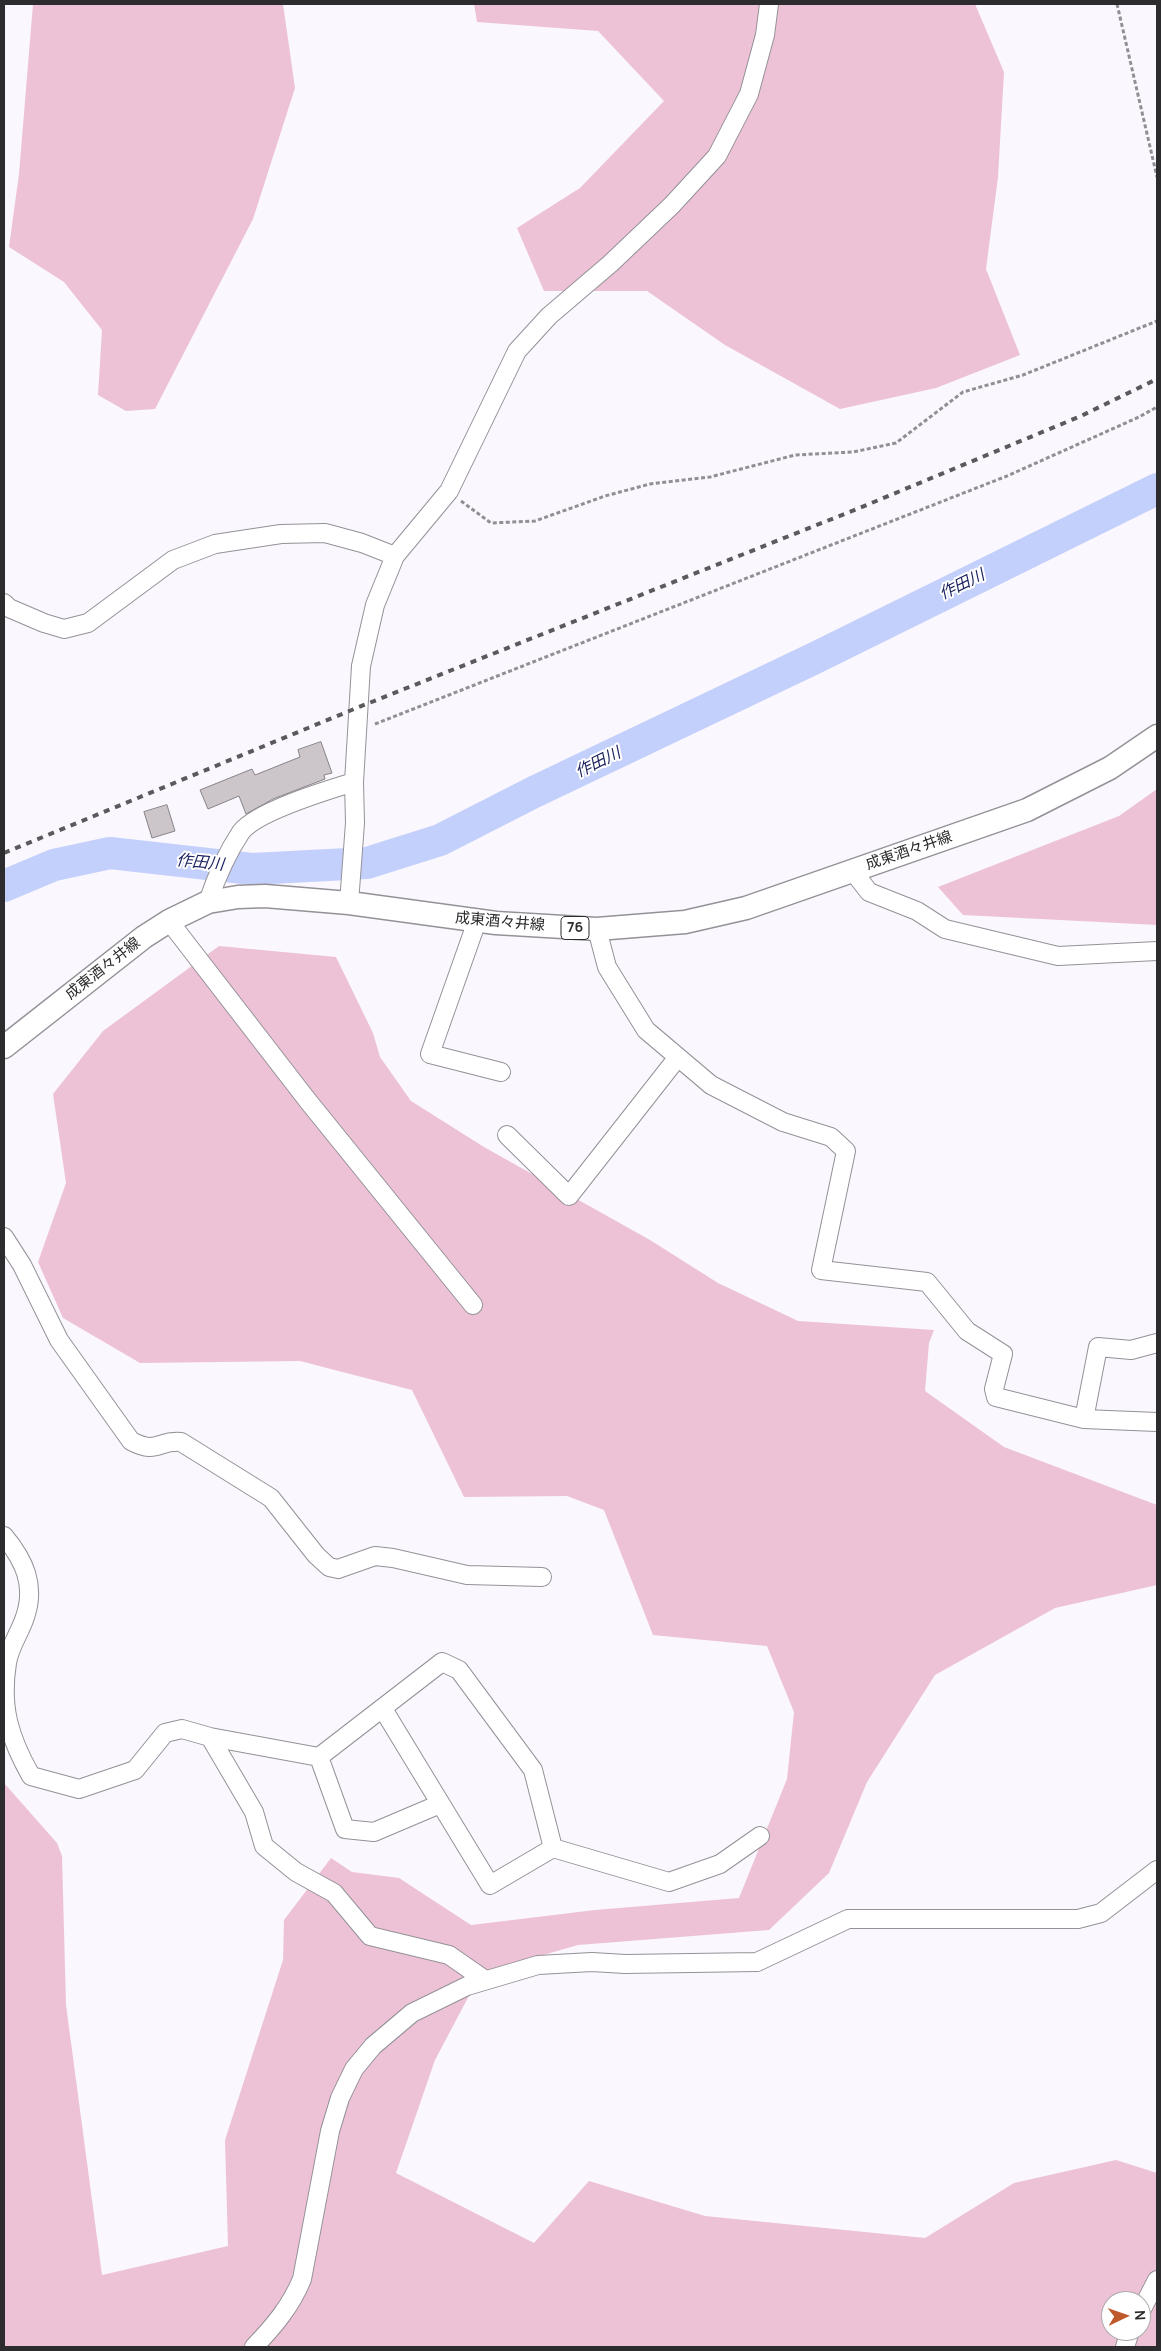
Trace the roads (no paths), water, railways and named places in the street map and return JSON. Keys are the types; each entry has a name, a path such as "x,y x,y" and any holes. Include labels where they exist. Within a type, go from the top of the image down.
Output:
{"main road":[{"name":"成東酒々井線","path":"4,1047 144,937 169,921 208,902 238,897 265,896 349,903 476,920 597,929 685,922 746,908 1027,810 1110,768 1157,736"}],"street":[{"path":"349,903 361,666 375,605 395,556 449,491 516,351 549,316 610,264 672,205 717,156 749,94 765,35 769,4"},
{"path":"4,604 44,623 64,629 88,623 173,560 215,544 281,534 325,533 362,543 395,556"},
{"path":"208,902 217,877 242,831 256,820 309,796 354,782"},
{"path":"852,870 869,892 917,911 945,930 1058,956 1157,951"},
{"path":"476,920 430,1054 501,1072"},
{"path":"169,921 308,1101 473,1305"},
{"path":"597,929 607,967 646,1030 711,1085 783,1122 831,1137 846,1151 821,1270 927,1282 967,1331 1003,1354 994,1389 996,1397 1084,1419 1157,1422"},
{"path":"507,1135 569,1196 678,1057"},
{"path":"4,1237 22,1265 59,1340 131,1441 144,1448 156,1447 171,1441 181,1442 271,1498 316,1555 329,1567 338,1569 375,1556 393,1558 466,1575 542,1577"},
{"path":"1084,1419 1098,1347 1131,1350 1157,1343"},
{"path":"4,1536 19,1555 30,1593 25,1617 12,1643 7,1663 4,1700 8,1726 17,1751 31,1776 79,1789 135,1770 165,1732 182,1729 210,1737 319,1757 442,1662 459,1670 533,1770 553,1848"},
{"path":"383,1709 490,1885 553,1848 669,1882 720,1864 760,1836"},
{"path":"210,1737 254,1812 264,1846 296,1872 334,1893 370,1936 449,1955 485,1980"},
{"path":"319,1757 345,1829 374,1832 440,1804"},
{"path":"254,2347 294,2299 302,2279 330,2131 340,2098 354,2069 373,2046 412,2013 467,1986 538,1965 592,1962 625,1964 757,1962 848,1919 1078,1919 1101,1913 1157,1870"},
{"path":"1151,2291 1157,2280"}],"waterway":[{"name":"作田川","path":"4,886 54,865 110,853 252,869 367,863 440,840 534,792 815,658 1157,489"}],"railway":[{"path":"4,853 359,707 857,509 1081,416 1157,379"}]}
